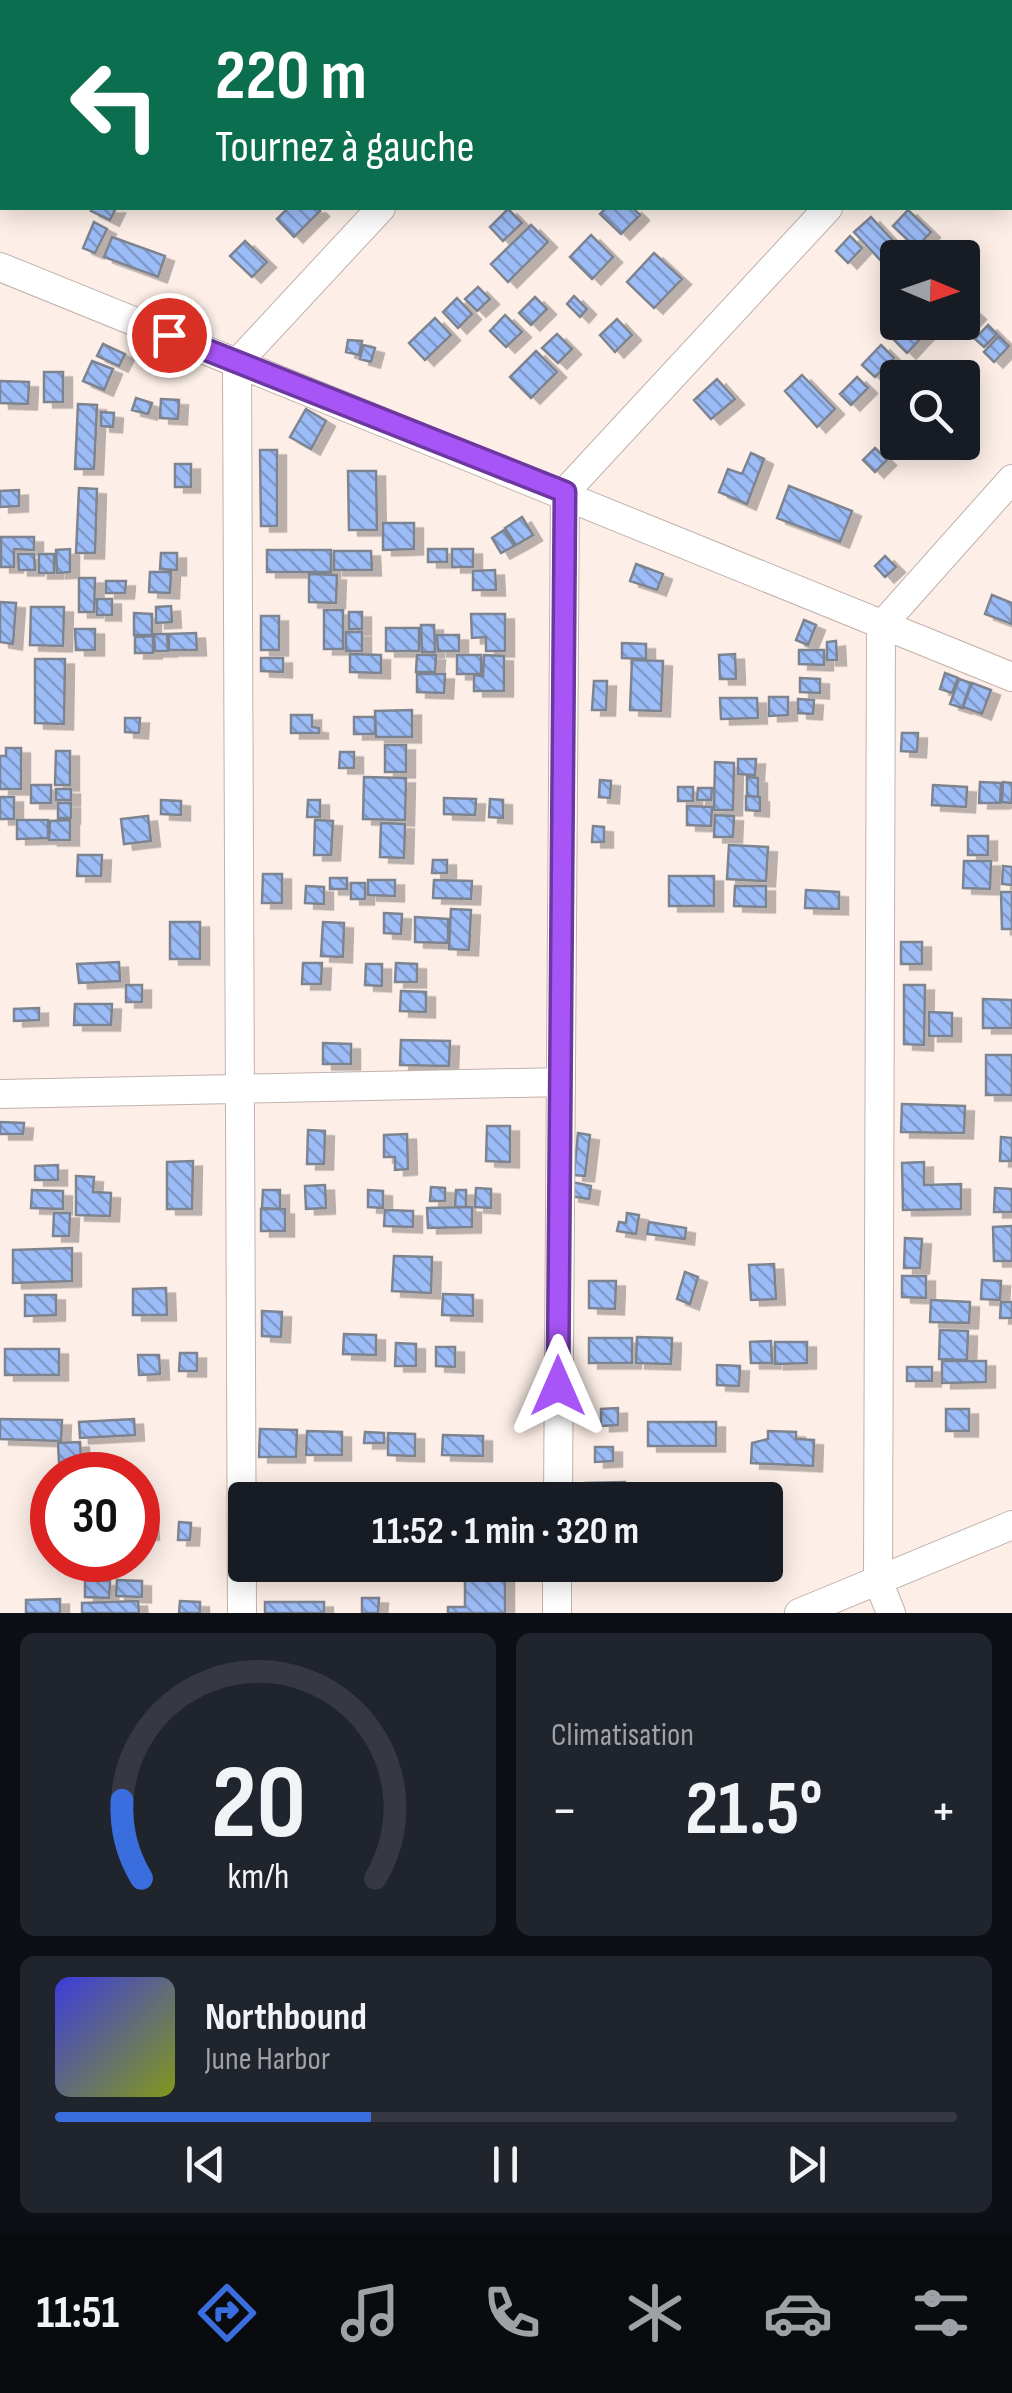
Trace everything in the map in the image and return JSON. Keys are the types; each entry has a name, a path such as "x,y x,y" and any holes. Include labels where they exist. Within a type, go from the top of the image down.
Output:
{"street":[{"path":"242,1613 236,362 379,210"},
{"path":"558,1482 565,492 826,210"},
{"path":"0,266 1012,676"},
{"path":"891,1613 878,1582 881,626 1012,479"},
{"path":"0,1094 561,1082"},
{"path":"799,1613 1012,1525"},
{"path":"557,1582 557,1613"}],"building":[{"path":"92,210 115,210 110,220"},
{"path":"286,210 320,211 294,237 277,219"},
{"path":"507,210 522,223 503,241 490,227"},
{"path":"604,210 635,210 640,215 621,234 600,214"},
{"path":"908,210 931,232 924,240 908,240 893,226"},
{"path":"871,217 892,240 880,240 880,260 854,232"},
{"path":"94,222 107,229 95,253 83,248"},
{"path":"531,225 548,242 508,282 491,264"},
{"path":"591,235 613,257 592,279 570,257"},
{"path":"850,236 862,248 848,263 836,251"},
{"path":"112,237 165,256 158,277 104,257"},
{"path":"245,241 267,262 252,277 230,256"},
{"path":"654,253 682,279 654,308 627,282"},
{"path":"478,287 490,299 477,311 465,299"},
{"path":"574,296 587,309 580,317 567,304"},
{"path":"535,297 547,309 531,325 519,313"},
{"path":"457,298 472,314 458,328 443,312"},
{"path":"505,315 522,332 506,347 490,331"},
{"path":"435,318 451,335 425,360 409,343"},
{"path":"617,319 632,335 615,352 600,335"},
{"path":"988,325 997,334 984,347 976,340 980,340 980,334"},
{"path":"557,334 572,349 558,363 542,348"},
{"path":"999,336 1009,346 994,362 984,352"},
{"path":"348,340 362,341 359,355 346,352"},
{"path":"894,340 919,340 907,353"},
{"path":"103,344 125,354 119,366 97,356"},
{"path":"363,345 375,348 371,362 360,359"},
{"path":"881,345 894,358 880,360 880,372 875,377 862,365"},
{"path":"536,351 557,372 531,398 510,377"},
{"path":"92,361 113,369 104,390 83,381"},
{"path":"44,372 63,372 63,402 44,402"},
{"path":"802,375 835,409 817,427 785,391"},
{"path":"857,377 868,388 851,405 840,394"},
{"path":"717,379 735,399 711,419 694,400"},
{"path":"0,381 29,382 28,404 0,403"},
{"path":"136,398 152,403 148,414 132,410"},
{"path":"161,399 179,400 178,419 160,418"},
{"path":"78,404 97,405 94,469 75,469"},
{"path":"306,409 326,421 311,449 290,437"},
{"path":"101,412 114,413 113,427 101,426"},
{"path":"875,448 880,460 887,460 875,472 863,460"},
{"path":"260,450 277,450 277,526 261,526"},
{"path":"751,453 764,459 747,504 719,492 728,469 742,474"},
{"path":"175,464 191,464 191,487 175,487"},
{"path":"348,471 376,471 377,530 349,530"},
{"path":"789,486 852,511 840,542 777,518"},
{"path":"79,488 97,489 95,553 76,553"},
{"path":"19,490 19,506 0,507 0,491"},
{"path":"522,517 533,535 516,545 505,528"},
{"path":"383,523 414,523 414,549 383,550"},
{"path":"504,530 514,546 501,553 492,538"},
{"path":"1,537 34,537 34,550 14,549 14,567 1,567"},
{"path":"70,549 70,572 57,573 56,550"},
{"path":"428,549 447,549 447,562 428,562"},
{"path":"452,549 473,549 473,567 452,567"},
{"path":"267,550 331,550 331,572 267,572"},
{"path":"334,551 371,551 372,570 334,570"},
{"path":"161,553 177,553 177,570 160,569"},
{"path":"18,554 34,554 35,570 19,570"},
{"path":"39,554 54,554 54,573 39,573"},
{"path":"885,556 896,567 885,577 875,566"},
{"path":"636,564 663,574 657,590 630,581"},
{"path":"495,570 496,590 473,590 473,571"},
{"path":"150,572 171,572 170,593 149,592"},
{"path":"309,574 337,575 336,603 309,602"},
{"path":"79,578 95,578 94,612 79,612"},
{"path":"106,581 126,581 125,593 106,593"},
{"path":"992,595 1012,603 1012,624 985,614"},
{"path":"97,599 112,599 112,615 97,615"},
{"path":"0,602 16,603 13,644 0,642"},
{"path":"171,606 172,622 156,623 156,607"},
{"path":"31,607 64,607 63,646 30,645"},
{"path":"324,610 343,610 343,649 324,649"},
{"path":"349,612 362,612 362,629 349,629"},
{"path":"134,613 152,614 152,635 134,635"},
{"path":"471,614 505,614 505,651 486,651 486,637 472,638"},
{"path":"261,616 279,616 279,650 261,650"},
{"path":"804,620 816,625 808,645 796,640"},
{"path":"421,625 434,625 435,652 422,652"},
{"path":"386,628 419,628 419,651 386,651"},
{"path":"75,629 95,629 95,650 76,650"},
{"path":"346,632 362,632 362,651 346,651"},
{"path":"196,633 197,650 169,650 169,634"},
{"path":"154,634 167,634 168,651 155,651"},
{"path":"437,635 459,635 459,651 438,651"},
{"path":"153,636 153,653 135,653 135,637"},
{"path":"836,641 837,660 827,660 827,642"},
{"path":"622,643 646,644 646,659 622,658"},
{"path":"799,650 824,650 824,665 799,664"},
{"path":"350,654 381,655 381,673 350,672"},
{"path":"735,654 736,679 720,679 719,655"},
{"path":"417,655 436,655 435,672 416,672"},
{"path":"457,655 481,655 481,674 457,674"},
{"path":"484,655 504,656 504,691 474,691 474,675 483,676"},
{"path":"261,658 283,658 283,672 261,671"},
{"path":"35,659 65,659 64,724 35,723"},
{"path":"632,660 663,661 661,711 630,710"},
{"path":"945,673 958,678 952,693 940,689"},
{"path":"417,674 445,674 444,693 417,692"},
{"path":"800,678 820,679 820,693 800,692"},
{"path":"959,679 971,683 962,708 950,704"},
{"path":"594,681 607,681 606,710 592,710"},
{"path":"972,683 991,690 982,714 963,707"},
{"path":"769,697 788,697 788,715 769,716"},
{"path":"720,698 757,698 758,718 721,719"},
{"path":"798,699 814,700 813,714 798,713"},
{"path":"412,710 412,737 376,737 375,711"},
{"path":"291,715 312,715 312,727 319,728 319,733 291,733"},
{"path":"354,717 375,717 375,734 354,734"},
{"path":"125,718 140,718 139,733 125,732"},
{"path":"902,733 918,733 917,752 901,751"},
{"path":"385,745 406,745 406,772 385,772"},
{"path":"6,748 21,748 21,789 0,789 0,756 6,756"},
{"path":"56,751 70,751 70,785 55,785"},
{"path":"340,752 354,752 354,768 339,768"},
{"path":"738,759 756,759 755,775 738,774"},
{"path":"715,762 734,763 733,810 714,810"},
{"path":"364,777 406,778 405,820 363,819"},
{"path":"747,777 758,778 758,797 747,796"},
{"path":"600,780 611,781 610,798 599,797"},
{"path":"980,782 1001,783 1000,803 979,803"},
{"path":"1003,782 1012,783 1012,803 1002,802"},
{"path":"31,785 51,785 51,803 31,803"},
{"path":"933,785 967,787 966,807 932,805"},
{"path":"678,787 693,787 693,801 678,801"},
{"path":"698,788 712,788 711,800 697,800"},
{"path":"56,789 71,789 71,800 56,800"},
{"path":"746,796 760,797 760,811 746,810"},
{"path":"0,797 14,797 14,819 0,819"},
{"path":"444,798 476,799 475,815 444,814"},
{"path":"490,799 503,800 503,818 489,817"},
{"path":"161,800 181,801 181,815 161,814"},
{"path":"308,800 320,800 320,817 307,817"},
{"path":"58,803 71,803 71,818 58,818"},
{"path":"687,806 712,807 711,826 687,825"},
{"path":"715,815 734,816 733,837 714,837"},
{"path":"148,816 151,841 124,844 121,819"},
{"path":"17,820 48,820 48,838 17,839"},
{"path":"70,820 70,840 49,840 50,821"},
{"path":"315,820 333,821 331,855 314,855"},
{"path":"381,823 405,824 404,858 380,857"},
{"path":"593,826 604,827 604,842 592,842"},
{"path":"968,836 988,836 988,855 968,855"},
{"path":"729,845 768,847 766,881 727,879"},
{"path":"78,855 102,855 101,876 77,876"},
{"path":"433,860 447,860 447,873 432,873"},
{"path":"964,861 991,861 990,889 963,888"},
{"path":"1003,866 1012,867 1012,885 1002,884"},
{"path":"263,874 282,874 282,903 262,903"},
{"path":"669,876 714,876 714,906 669,906"},
{"path":"330,878 347,878 347,889 330,889"},
{"path":"368,880 395,880 395,896 368,895"},
{"path":"434,880 472,881 471,899 433,898"},
{"path":"351,883 365,883 365,899 351,899"},
{"path":"306,886 324,887 324,904 305,903"},
{"path":"735,886 766,886 766,907 734,906"},
{"path":"806,890 839,892 839,909 805,908"},
{"path":"1001,892 1012,892 1012,929 1002,929"},
{"path":"451,909 471,910 469,950 449,949"},
{"path":"384,913 402,914 401,934 384,933"},
{"path":"415,917 448,919 448,943 415,942"},
{"path":"170,922 200,922 200,959 170,959"},
{"path":"323,922 344,923 343,957 321,956"},
{"path":"901,942 922,942 922,964 901,964"},
{"path":"119,962 120,981 79,983 77,964"},
{"path":"303,963 322,963 321,984 302,984"},
{"path":"396,963 417,964 417,982 395,982"},
{"path":"366,964 382,964 382,986 365,985"},
{"path":"126,985 142,985 142,1002 126,1002"},
{"path":"904,985 925,985 924,1045 904,1044"},
{"path":"401,991 426,992 426,1012 400,1011"},
{"path":"983,999 1012,1000 1012,1028 983,1028"},
{"path":"75,1004 112,1004 111,1025 74,1025"},
{"path":"39,1008 39,1020 14,1021 14,1009"},
{"path":"929,1012 952,1013 952,1036 929,1036"},
{"path":"401,1040 450,1041 449,1066 400,1065"},
{"path":"323,1043 351,1044 351,1064 323,1064"},
{"path":"986,1055 1012,1055 1012,1095 986,1095"},
{"path":"902,1104 965,1106 964,1133 901,1132"},
{"path":"0,1122 24,1123 23,1134 0,1134"},
{"path":"487,1126 510,1126 510,1162 486,1161"},
{"path":"308,1130 325,1131 324,1164 307,1164"},
{"path":"578,1133 590,1135 585,1176 574,1175"},
{"path":"407,1134 408,1169 395,1170 395,1157 384,1157 384,1135"},
{"path":"1001,1137 1012,1138 1012,1161 1000,1161"},
{"path":"193,1161 192,1209 167,1209 167,1162"},
{"path":"924,1162 924,1185 961,1184 961,1209 903,1210 902,1163"},
{"path":"58,1165 58,1180 35,1180 35,1166"},
{"path":"76,1176 94,1177 93,1192 111,1193 110,1216 76,1215"},
{"path":"572,1182 591,1186 589,1199 570,1196"},
{"path":"325,1185 326,1208 306,1209 305,1186"},
{"path":"431,1187 445,1188 445,1201 430,1201"},
{"path":"476,1188 491,1189 491,1208 475,1207"},
{"path":"995,1188 1012,1189 1012,1212 994,1212"},
{"path":"32,1190 63,1191 63,1209 31,1208"},
{"path":"263,1190 280,1190 280,1209 262,1208"},
{"path":"368,1190 383,1191 383,1208 368,1207"},
{"path":"456,1190 466,1190 466,1207 455,1207"},
{"path":"472,1207 472,1227 428,1228 427,1208"},
{"path":"261,1209 285,1209 285,1231 261,1231"},
{"path":"385,1210 413,1211 413,1227 384,1226"},
{"path":"54,1213 70,1213 69,1236 53,1236"},
{"path":"627,1213 639,1215 636,1234 617,1231 619,1222 626,1223"},
{"path":"649,1222 686,1228 685,1239 647,1234"},
{"path":"1012,1226 1012,1261 994,1261 993,1227"},
{"path":"905,1238 922,1239 920,1268 904,1268"},
{"path":"72,1248 72,1281 13,1283 13,1250"},
{"path":"394,1256 432,1257 431,1293 392,1291"},
{"path":"774,1264 776,1299 751,1300 749,1265"},
{"path":"685,1272 698,1277 690,1304 677,1299"},
{"path":"902,1276 926,1276 926,1298 902,1297"},
{"path":"982,1280 1001,1281 1000,1300 981,1299"},
{"path":"589,1281 616,1281 615,1309 589,1308"},
{"path":"166,1288 167,1315 133,1315 133,1289"},
{"path":"443,1294 473,1295 473,1316 442,1315"},
{"path":"25,1295 56,1295 56,1315 25,1316"},
{"path":"931,1300 970,1302 969,1323 930,1322"},
{"path":"1001,1302 1012,1302 1012,1318 1000,1318"},
{"path":"262,1311 282,1312 281,1337 262,1336"},
{"path":"940,1330 968,1331 967,1360 939,1359"},
{"path":"344,1334 376,1335 376,1355 343,1354"},
{"path":"637,1337 672,1338 671,1364 636,1363"},
{"path":"589,1338 632,1338 632,1363 589,1363"},
{"path":"771,1341 772,1363 751,1363 750,1342"},
{"path":"775,1342 807,1342 807,1363 775,1364"},
{"path":"396,1343 416,1344 416,1366 395,1366"},
{"path":"436,1347 455,1347 455,1367 436,1366"},
{"path":"5,1349 59,1349 59,1375 5,1375"},
{"path":"180,1353 197,1353 197,1371 179,1371"},
{"path":"138,1355 159,1355 160,1374 139,1375"},
{"path":"942,1361 986,1361 986,1382 942,1383"},
{"path":"717,1365 740,1366 739,1386 717,1385"},
{"path":"907,1367 932,1367 932,1381 907,1381"},
{"path":"618,1408 618,1425 601,1426 601,1409"},
{"path":"946,1409 969,1409 969,1431 946,1431"},
{"path":"0,1419 62,1420 61,1441 0,1439"},
{"path":"134,1419 135,1435 80,1438 79,1422"},
{"path":"648,1422 716,1422 716,1446 648,1446"},
{"path":"260,1429 297,1430 296,1457 259,1457"},
{"path":"307,1431 342,1432 342,1455 306,1455"},
{"path":"768,1431 796,1432 796,1439 814,1440 813,1466 751,1463 752,1443 768,1439"},
{"path":"365,1432 384,1433 384,1443 364,1443"},
{"path":"388,1433 415,1434 415,1456 388,1455"},
{"path":"443,1435 483,1436 483,1456 442,1455"},
{"path":"80,1442 81,1452 58,1452 58,1443"},
{"path":"595,1447 613,1447 613,1461 595,1462"},
{"path":"179,1522 191,1523 190,1540 178,1540"},
{"path":"85,1582 110,1582 109,1598 85,1597"},
{"path":"117,1582 142,1582 142,1597 116,1596"},
{"path":"465,1582 505,1582 505,1613 448,1613 448,1607 465,1607"},
{"path":"362,1598 379,1598 378,1613 362,1613"},
{"path":"60,1599 60,1613 26,1613 26,1600"},
{"path":"138,1601 139,1613 82,1613 82,1603"},
{"path":"180,1601 200,1602 200,1613 179,1613"},
{"path":"265,1602 324,1602 324,1613 265,1613"}],"route":[{"path":"169,335 565,492 558,1386"}]}
